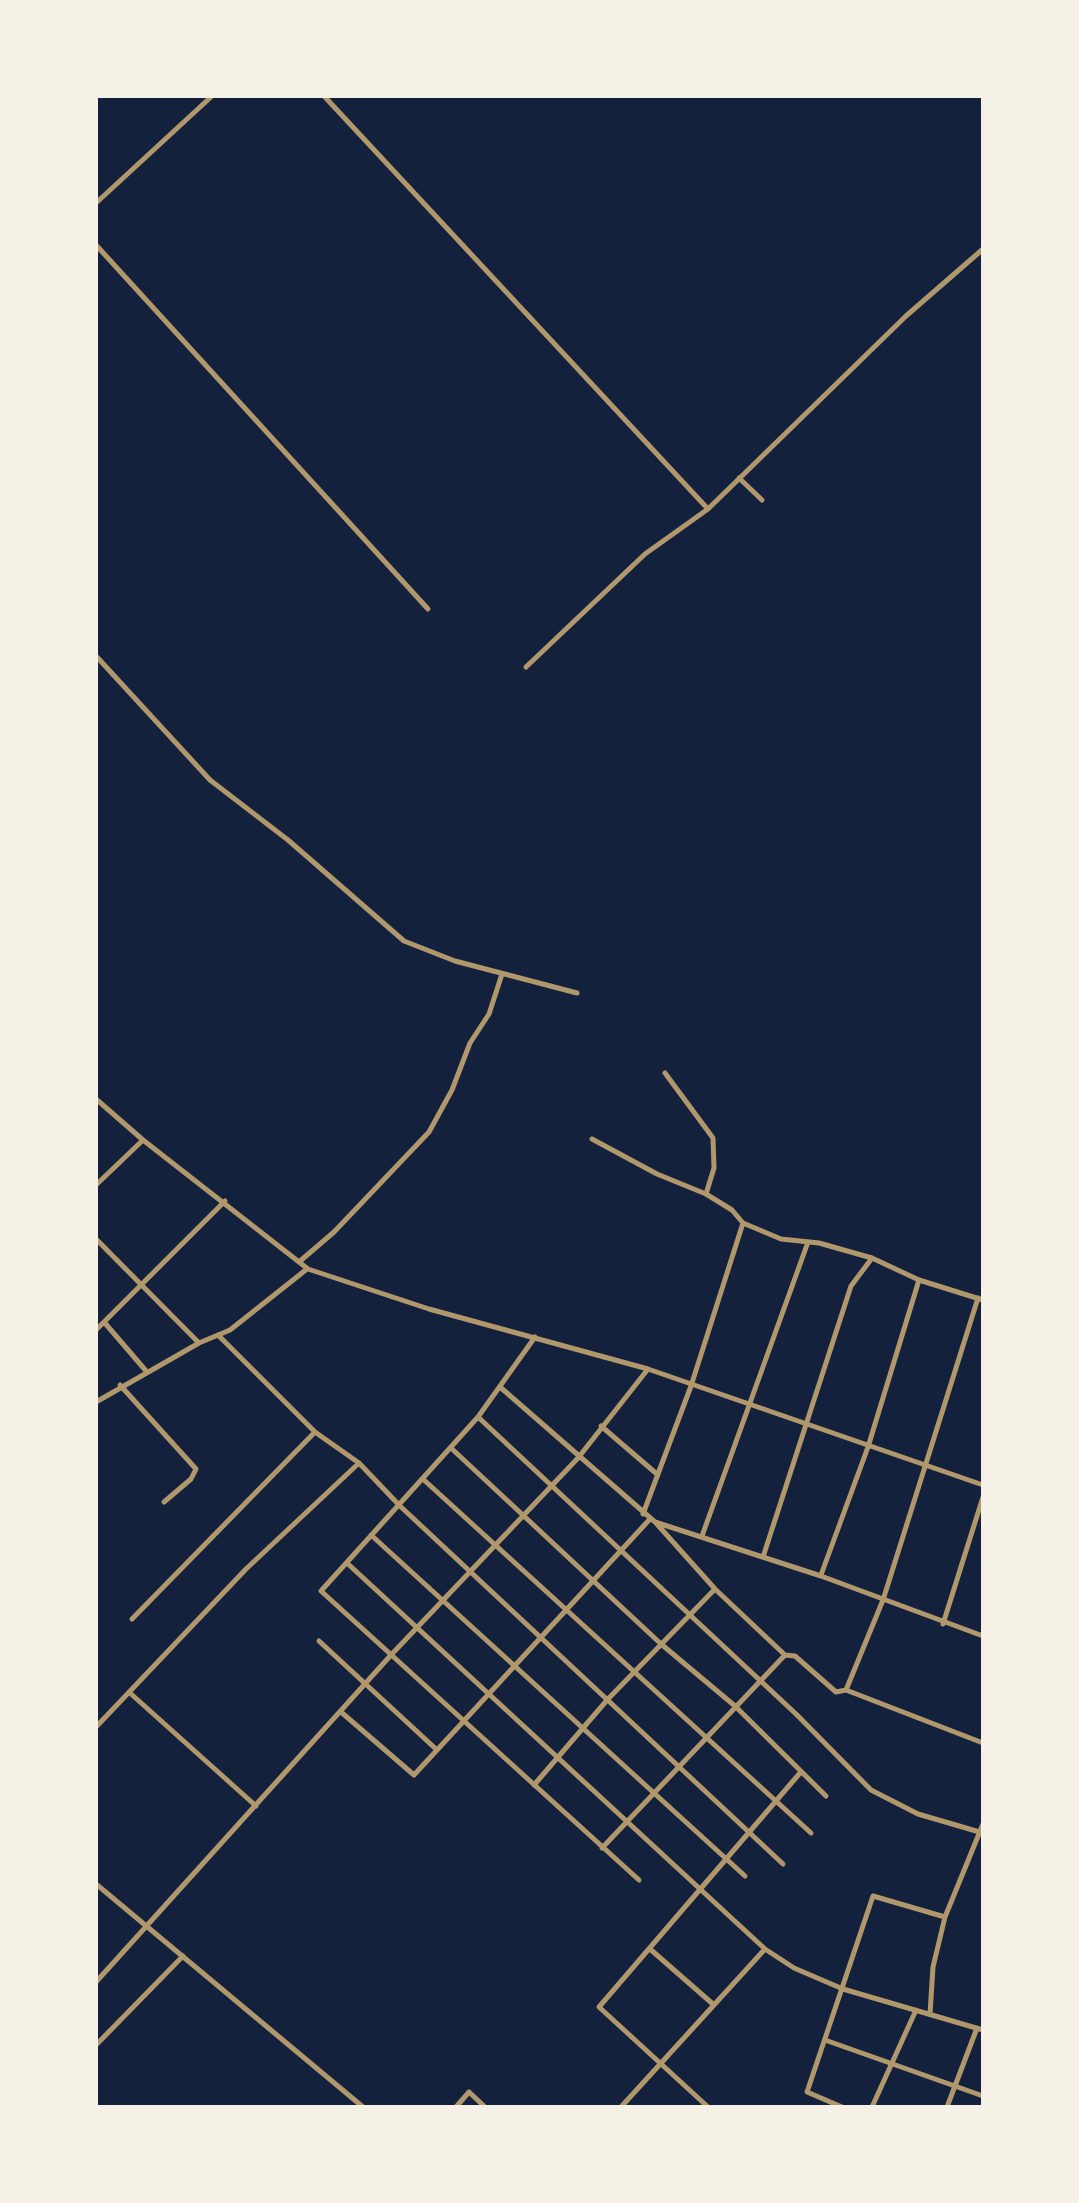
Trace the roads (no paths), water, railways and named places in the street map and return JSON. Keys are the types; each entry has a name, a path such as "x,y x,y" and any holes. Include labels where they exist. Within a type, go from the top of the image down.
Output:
{"street":[{"path":"96,203 212,96"},
{"path":"324,96 708,509"},
{"path":"96,245 428,609"},
{"path":"526,667 645,554 708,509 906,316 983,249"},
{"path":"739,478 762,500"},
{"path":"96,656 210,780 288,840 404,941 455,961 577,993"},
{"path":"299,1262 334,1232 429,1132 452,1090 470,1043 489,1014 502,974"},
{"path":"665,1073 713,1138 714,1168 706,1194"},
{"path":"96,1099 143,1140 225,1201 308,1269 429,1309 648,1369 804,1426 983,1485"},
{"path":"592,1139 657,1174 706,1194 732,1210 743,1223 781,1239 808,1242 872,1258 919,1280 980,1299 883,1600 846,1690"},
{"path":"96,1185 143,1140"},
{"path":"96,1330 225,1201"},
{"path":"643,1514 691,1386 743,1223"},
{"path":"96,1239 143,1283 199,1343"},
{"path":"702,1536 808,1242"},
{"path":"763,1557 851,1286 872,1258"},
{"path":"96,1402 120,1385 230,1330 308,1269"},
{"path":"821,1576 868,1447 919,1280"},
{"path":"104,1322 147,1372"},
{"path":"218,1335 315,1432 359,1463 400,1506 783,1864"},
{"path":"535,1337 478,1417 321,1591 639,1880"},
{"path":"96,1982 391,1655 578,1458 601,1426 632,1395 648,1369"},
{"path":"120,1385 196,1469 191,1479 164,1502"},
{"path":"500,1387 652,1520 715,1589 785,1655 795,1656 836,1692 846,1690 983,1743"},
{"path":"478,1417 760,1680 871,1790 918,1814 982,1832"},
{"path":"601,1426 658,1475"},
{"path":"132,1619 315,1432"},
{"path":"451,1448 661,1644 735,1706 826,1796"},
{"path":"96,1727 246,1569 359,1463"},
{"path":"424,1480 497,1542 811,1833"},
{"path":"943,1624 983,1497"},
{"path":"652,1520 821,1576 943,1624 983,1636"},
{"path":"341,1712 414,1775 619,1550 652,1520"},
{"path":"371,1535 745,1876"},
{"path":"347,1563 765,1949 794,1968 843,1989 980,2029 947,2107"},
{"path":"534,1785 608,1699 715,1589"},
{"path":"319,1641 437,1750"},
{"path":"602,1848 785,1655"},
{"path":"130,1693 256,1806"},
{"path":"708,2107 664,2063 599,2007 800,1773"},
{"path":"930,2014 933,1967 945,1917 983,1824"},
{"path":"96,1884 363,2107"},
{"path":"842,2107 807,2092 873,1896 945,1917"},
{"path":"650,1949 714,2005"},
{"path":"621,2107 765,1949"},
{"path":"96,2045 183,1956"},
{"path":"872,2107 916,2010"},
{"path":"825,2040 983,2096"},
{"path":"456,2107 469,2092 485,2107"}]}
